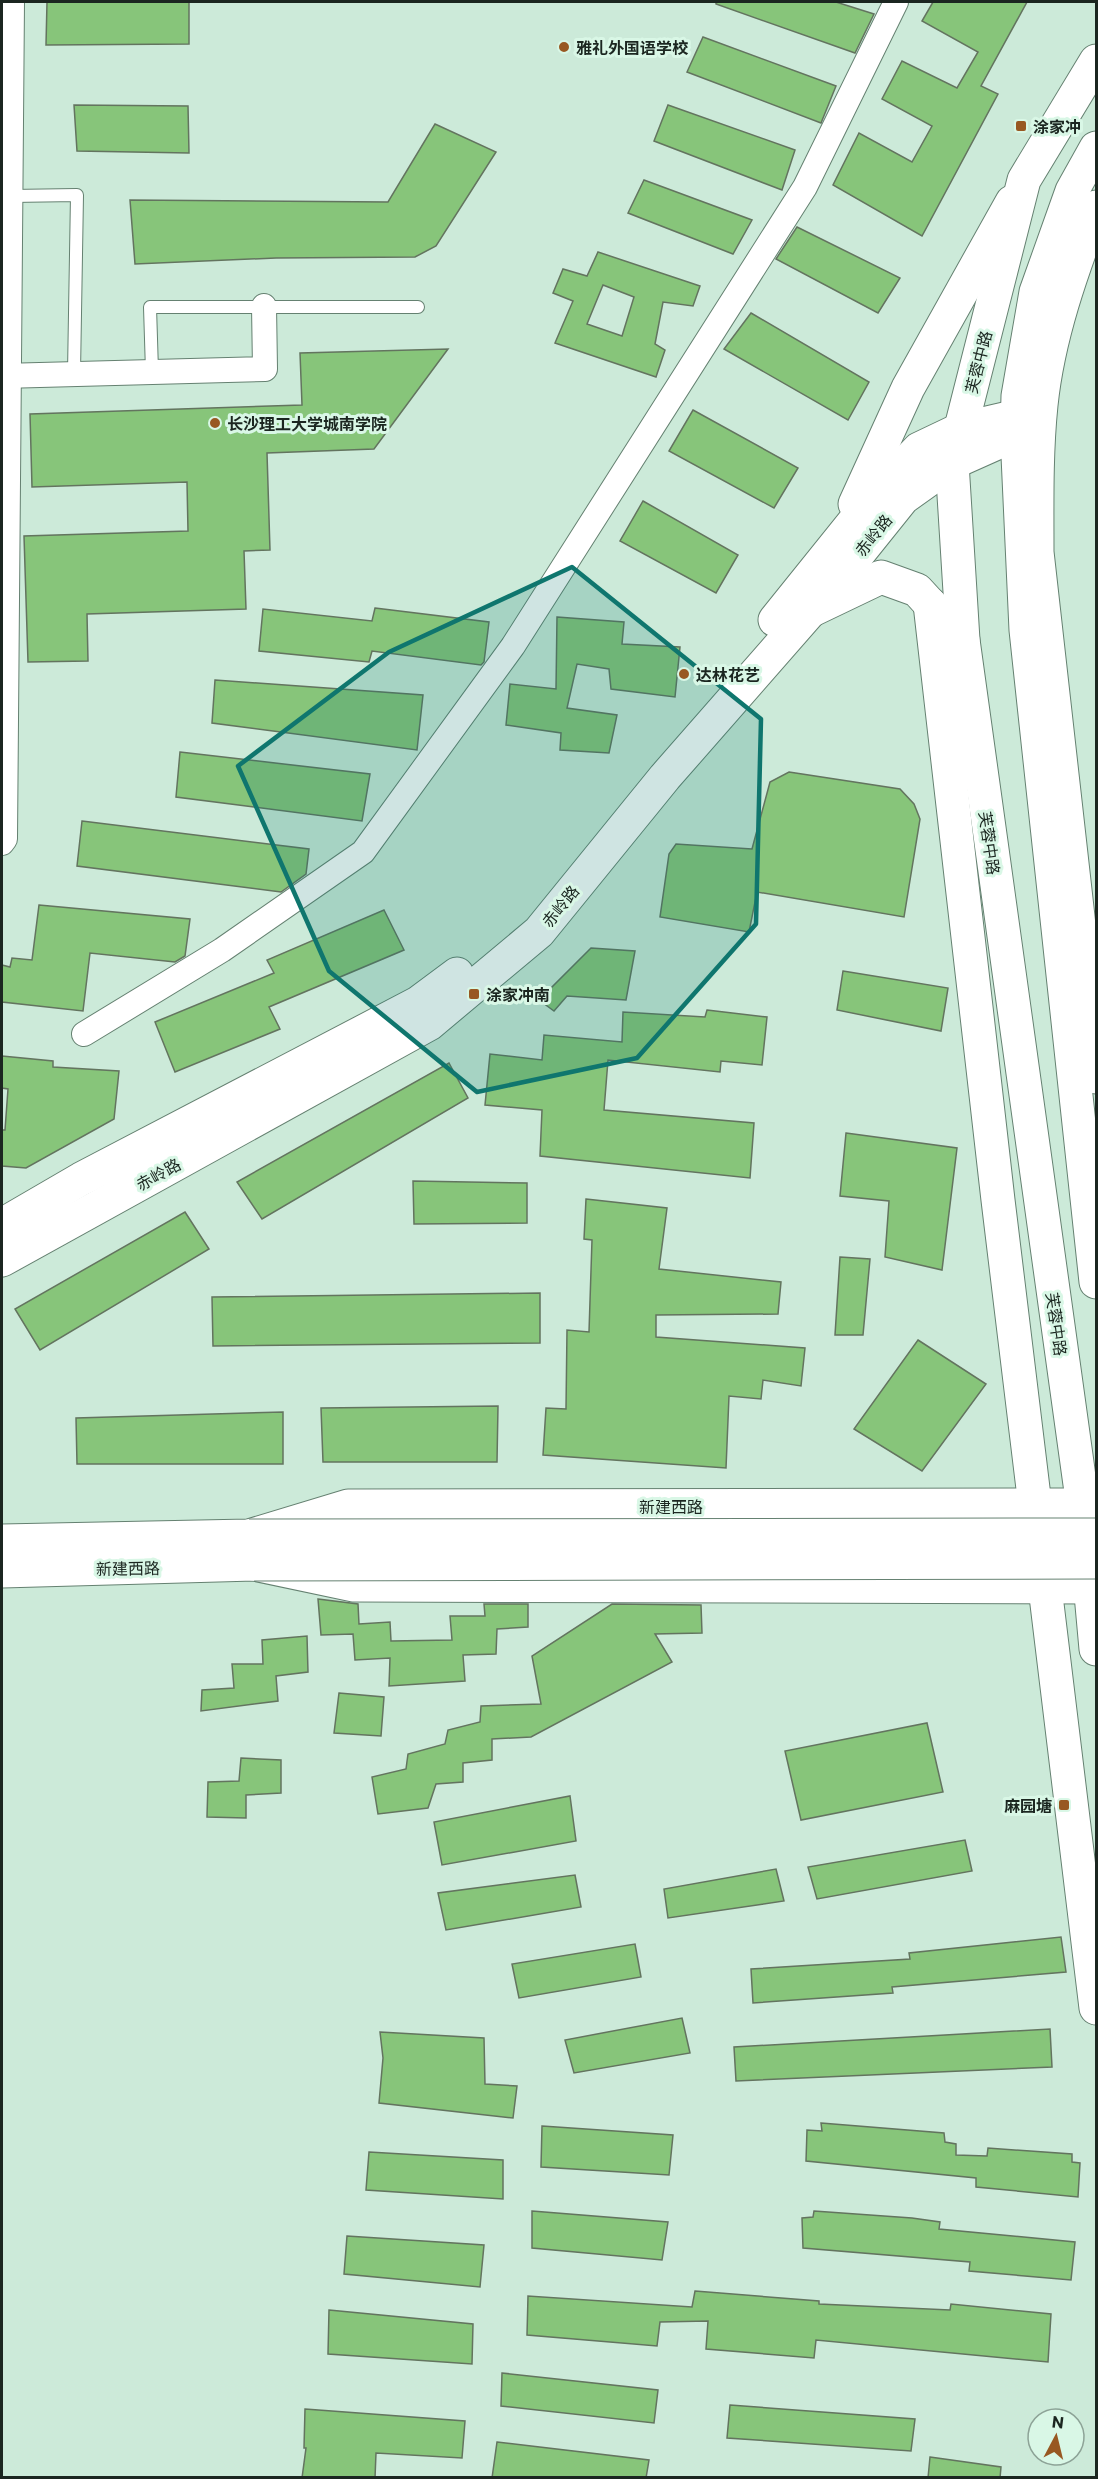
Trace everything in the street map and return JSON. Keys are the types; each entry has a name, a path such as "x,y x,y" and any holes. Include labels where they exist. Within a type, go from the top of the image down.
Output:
{"main road":[{"name":"芙蓉中路","path":"1096,61 1024,180 952,463 963,640 1090,1505 1095,1579 1096,1649"},
{"path":"1096,148 1072,191 1036,292 1018,396 1017,425 1026,630 1096,1282"},
{"name":"赤岭路","path":"840,539 908,388 1024,180"},
{"path":"1096,207 1078,254 1056,326 1041,404 1037,552 1096,1077"},
{"name":"赤岭路","path":"2,1225 81,1179 418,1003 507,937 732,673 878,492 919,450 961,429 1017,425"},
{"name":"赤岭路","path":"2,1260 429,1024 539,932 665,777 810,611 903,498 952,463 1017,425"},
{"path":"810,611 881,578 917,590 963,640"},
{"path":"930,604 1096,2008"},
{"name":"新建西路","path":"252,1550 348,1506 1090,1505"},
{"name":"新建西路","path":"2,1571 252,1550 1096,1535"},
{"name":"新建西路","path":"2,1541 1095,1579"},
{"name":"新建西路","path":"252,1550 354,1585 1046,1587 1095,1579"}],"street":[{"path":"2,843 5,839 5,376 11,196 12,2"},
{"path":"84,1034 222,950 363,852 513,646 805,187 896,2"},
{"path":"5,376 264,369 264,306"}],"lane":[{"path":"11,196 77,195 74,373"},
{"path":"152,371 150,307 418,307"}],"highlighted area":[{"path":"572,567 761,719 756,924 637,1058 477,1092 329,971 238,766 389,652"}],"building":[{"path":"47,2 189,2 189,44 46,45"},
{"path":"716,2 836,2 874,14 855,53 716,4"},
{"path":"933,2 1027,2 981,86 998,94 922,236 833,185 859,133 912,162 932,126 882,99 902,61 957,88 978,52 922,21"},
{"path":"703,37 836,86 821,123 687,72"},
{"path":"74,105 188,106 189,153 77,151"},
{"path":"668,105 795,150 782,190 654,141"},
{"path":"435,124 496,152 436,246 415,257 276,258 135,264 130,200 388,202"},
{"path":"644,180 752,220 733,254 628,213"},
{"path":"797,227 900,278 878,313 776,259"},
{"path":"598,252 700,286 693,306 663,302 655,344 665,350 656,377 555,343 573,301 553,293 563,269 587,276","holes":["603,285 634,297 622,336 587,324"]},
{"path":"751,313 869,382 848,420 724,349"},
{"path":"448,349 374,449 267,453 270,550 244,551 246,609 87,614 88,661 28,662 24,536 188,531 187,482 32,487 30,414 302,405 300,353"},
{"path":"693,410 798,468 774,508 669,451"},
{"path":"643,501 738,555 716,593 620,541"},
{"path":"375,608 489,622 484,662 481,665 372,651 369,662 259,651 263,609 372,621"},
{"path":"557,617 624,622 622,644 680,647 675,697 611,689 609,669 577,664 567,708 617,715 609,753 560,750 561,733 506,725 510,684 556,689"},
{"path":"215,680 423,695 417,750 212,723"},
{"path":"180,752 370,774 362,821 176,797"},
{"path":"789,772 900,789 914,804 920,819 904,917 757,892 749,932 660,917 669,854 676,844 752,849 770,782"},
{"path":"82,821 309,849 306,874 281,892 77,866"},
{"path":"39,905 190,919 185,956 175,962 90,953 83,1011 2,1002 2,965 10,967 12,958 32,960"},
{"path":"384,910 404,950 269,1007 280,1029 175,1072 155,1022 274,973 267,960"},
{"path":"591,948 635,951 626,1000 567,996 554,1011 539,1000"},
{"path":"843,971 948,988 941,1031 837,1010"},
{"path":"707,1010 767,1017 762,1065 721,1061 720,1072 608,1060 604,1110 754,1123 750,1178 540,1156 542,1110 485,1105 490,1054 542,1060 544,1035 622,1042 623,1012 705,1017"},
{"path":"2,1056 53,1061 53,1067 119,1071 114,1119 26,1168 2,1166 2,1130 5,1130 8,1089 2,1088"},
{"path":"449,1063 468,1098 262,1219 237,1182"},
{"path":"846,1133 957,1148 942,1270 885,1257 889,1201 840,1196"},
{"path":"413,1181 527,1183 527,1223 414,1224"},
{"path":"586,1199 667,1208 659,1269 781,1282 778,1314 656,1315 656,1337 805,1348 801,1386 763,1380 761,1399 729,1396 726,1468 543,1455 546,1408 566,1409 567,1330 589,1332 592,1240 584,1239"},
{"path":"185,1212 209,1249 40,1350 15,1309"},
{"path":"840,1257 870,1259 863,1335 835,1335"},
{"path":"540,1293 540,1343 213,1346 212,1297"},
{"path":"918,1340 986,1384 922,1471 854,1429"},
{"path":"498,1406 497,1462 323,1462 321,1408"},
{"path":"283,1412 283,1464 77,1464 76,1418"},
{"path":"318,1599 358,1604 359,1624 390,1622 391,1641 452,1640 450,1616 485,1616 484,1604 528,1604 528,1627 497,1629 496,1654 463,1655 465,1681 389,1686 390,1658 355,1660 353,1634 321,1635"},
{"path":"612,1604 701,1605 702,1633 655,1634 672,1662 531,1737 492,1739 492,1760 463,1763 463,1782 436,1784 428,1808 378,1814 372,1777 406,1769 408,1754 445,1744 448,1730 480,1722 481,1706 541,1704 532,1656"},
{"path":"307,1636 308,1672 276,1676 278,1701 201,1711 202,1690 234,1688 232,1664 263,1664 262,1640"},
{"path":"339,1693 384,1697 381,1736 334,1733"},
{"path":"927,1723 943,1792 801,1820 785,1751"},
{"path":"241,1758 281,1760 281,1793 246,1795 246,1818 207,1817 208,1782 239,1781"},
{"path":"570,1796 576,1841 442,1865 434,1822"},
{"path":"965,1840 972,1871 817,1899 808,1867"},
{"path":"776,1869 784,1901 668,1918 664,1889"},
{"path":"575,1875 581,1907 446,1930 438,1893"},
{"path":"1061,1937 1066,1972 892,1987 893,1993 753,2003 751,1969 910,1959 909,1953"},
{"path":"635,1944 641,1977 519,1998 512,1964"},
{"path":"682,2018 690,2053 574,2073 565,2040"},
{"path":"1050,2029 1052,2067 736,2081 734,2047"},
{"path":"380,2032 484,2038 485,2084 517,2086 513,2118 379,2103 383,2058"},
{"path":"821,2123 944,2133 945,2142 956,2144 956,2155 987,2156 988,2148 1072,2154 1072,2162 1080,2163 1078,2197 976,2187 976,2178 806,2161 807,2130 822,2131"},
{"path":"542,2126 673,2135 669,2175 541,2167"},
{"path":"369,2152 503,2160 503,2199 366,2190"},
{"path":"532,2211 668,2222 662,2260 532,2248"},
{"path":"814,2211 912,2218 940,2222 939,2229 1075,2242 1071,2280 969,2271 970,2262 803,2248 802,2218 813,2217"},
{"path":"347,2236 484,2245 480,2287 344,2274"},
{"path":"695,2291 819,2301 819,2304 950,2310 951,2304 1051,2314 1048,2362 816,2340 814,2358 706,2349 708,2321 660,2322 657,2346 527,2335 528,2296 692,2307"},
{"path":"329,2310 473,2324 472,2364 328,2354"},
{"path":"502,2373 658,2390 654,2423 501,2406"},
{"path":"730,2405 915,2419 911,2451 727,2438"},
{"path":"305,2409 465,2421 462,2458 376,2453 375,2478 302,2478 306,2448 304,2448"},
{"path":"497,2442 649,2460 646,2478 492,2478"},
{"path":"930,2457 1001,2467 1000,2478 928,2478"}],"place":[{"name":"雅礼外国语学校","path":"564,47"},
{"name":"涂家冲","path":"1021,126"},
{"name":"长沙理工大学城南学院","path":"215,423"},
{"name":"达林花艺","path":"684,674"},
{"name":"涂家冲南","path":"474,994"},
{"name":"麻园塘","path":"1064,1805"}]}
